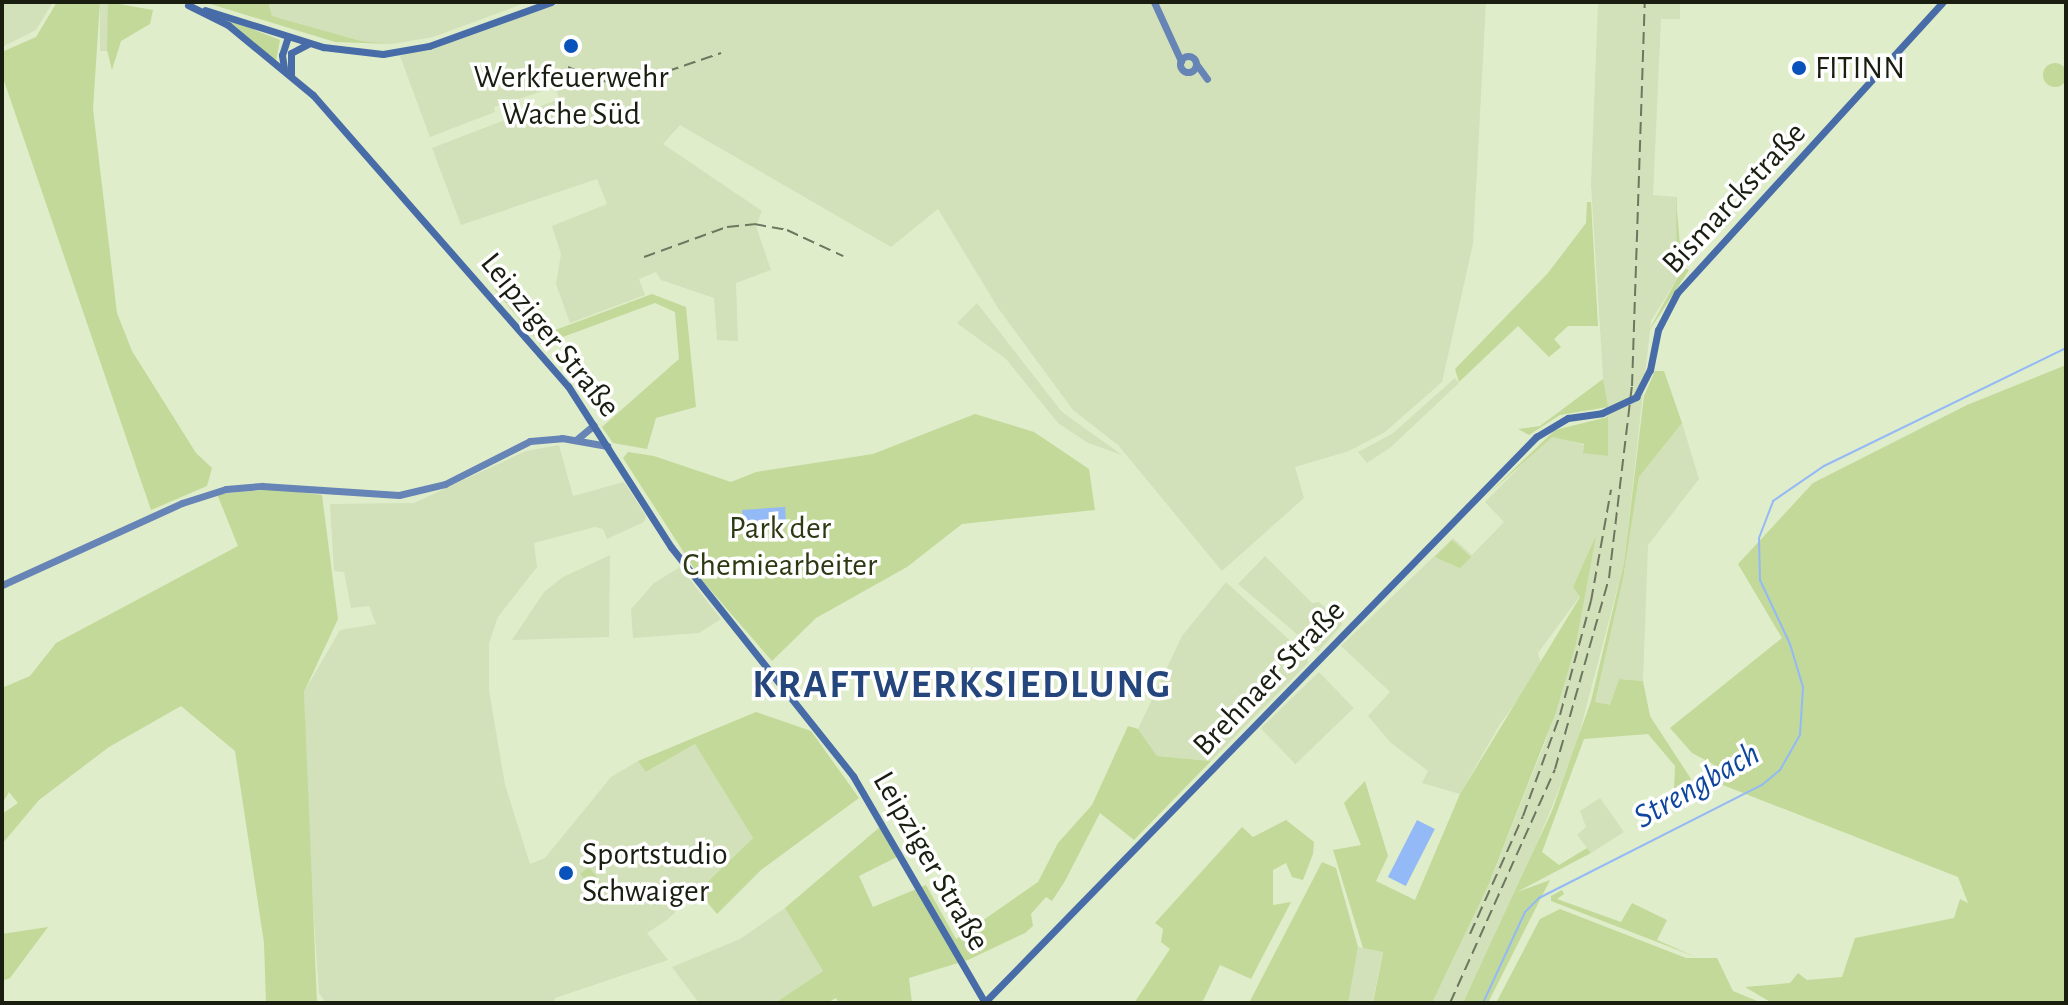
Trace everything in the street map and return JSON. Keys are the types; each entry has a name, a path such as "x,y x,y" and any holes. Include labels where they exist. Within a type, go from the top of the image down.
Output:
{"main road":[{"path":"184,3 310,44 360,53 399,52 551,2"},
{"name":"Bismarckstraße","path":"1650,370 1658,330 1677,293 1943,2"},
{"name":"Leipziger Straße","path":"184,3 228,25 288,72 565,381 671,547 846,765 985,1003"},
{"path":"288,37 281,58 288,72"},
{"path":"288,72 291,53 310,44"},
{"name":"Brehnaer Straße","path":"985,1003 1536,437 1568,418 1602,413 1636,397 1650,370"}],"street":[{"path":"1156,2 1184,59 1195,68 1183,71 1184,59"},
{"path":"576,440 594,425"},
{"path":"2,585 184,502 247,486 368,496 408,494 457,479 518,445 543,438 607,446"}],"shaded area":[{"path":"2,2 53,2 36,30 2,47"},
{"path":"100,2 108,2 108,51 100,51"},
{"path":"268,2 528,2 433,37 392,44 361,41 272,16"},
{"path":"563,2 1486,2 1473,244 1442,382 1385,432 1349,451 1295,467 1304,498 1222,571 1118,445 1073,410 998,308 938,209 891,247 680,125 663,144 762,211 756,226 771,270 736,283 738,341 717,340 714,298 661,280 656,272 639,279 645,295 570,323 556,284 561,254 552,226 607,204 597,179 461,225 432,148 567,96 559,98 555,87 494,107 495,112 430,137 400,56"},
{"path":"1598,2 1680,2 1680,19 1661,19 1653,195 1677,197 1677,279 1651,321 1624,563 1575,750 1517,892 1463,1003 1432,1003 1488,886 1545,743 1576,644 1594,544 1573,587 1580,596 1538,653 1542,667 1500,724 1460,794 1422,783 1428,771 1391,743 1368,716 1390,692 1341,646 1453,538 1472,555 1504,522 1485,502 1551,435 1584,445 1583,452 1608,456 1591,184"},
{"path":"977,303 1062,412 1122,455 1088,443 1058,423 1006,359 957,323"},
{"path":"1455,378 1459,383 1391,447 1367,463 1358,452 1392,434"},
{"path":"1682,423 1699,479 1648,545 1643,681 1619,679 1610,706 1595,702 1623,579 1639,477"},
{"path":"559,445 573,496 624,482 646,516 644,522 607,539 603,529 595,527 534,543 537,567 498,617 489,643 489,690 505,785 530,864 545,858 611,777 638,761 647,772 695,744 753,838 667,920 647,933 668,960 555,998 554,1003 326,1003 319,993 308,834 304,692 340,630 376,624 369,606 351,608 344,572 334,571 330,504 414,503 526,451"},
{"path":"610,555 609,637 512,640 544,592 563,577"},
{"path":"1265,556 1312,603 1319,602 1343,624 1318,652 1238,584"},
{"path":"680,567 721,619 699,633 633,638 631,609 654,583"},
{"path":"1226,582 1307,656 1308,663 1211,761 1157,756 1138,729 1182,636"},
{"path":"1319,672 1354,708 1295,764 1261,728"},
{"path":"1600,798 1624,832 1591,853 1577,835 1586,827 1580,811"},
{"path":"785,908 823,971 775,1003 699,1003 672,967 740,939"},
{"path":"1358,947 1383,952 1373,1003 1347,1003"}],"green space":[{"path":"57,2 100,2 93,109 117,313 132,351 196,453 212,468 207,486 151,510 2,75 2,52 36,37"},
{"path":"108,2 153,10 150,24 121,41 112,70 107,50"},
{"path":"204,2 268,2 272,16 361,41 392,44 335,42"},
{"path":"222,17 280,40 276,61"},
{"path":"2055,63 2063,67 2067,75 2063,83 2055,87 2047,83 2043,75 2047,67"},
{"path":"1676,200 1682,267 1689,270 1647,334 1677,279"},
{"path":"1587,202 1591,202 1598,326 1568,326 1554,339 1561,347 1549,357 1518,326 1459,382 1455,369 1548,273 1586,223"},
{"path":"494,289 511,293 550,332 652,294 686,307 696,407 656,418 647,449 613,443 602,427 679,359 675,312 655,303 541,345"},
{"path":"2066,365 2066,1003 1772,1003 1745,987 1790,983 1798,973 1807,980 1842,977 1855,938 1954,918 1960,899 1968,903 1958,877 1710,780 1713,764 1692,753 1670,728 1782,638 1738,564 1813,483 1967,405"},
{"path":"1655,371 1664,371 1682,423 1639,477 1623,579 1595,702 1610,705 1619,679 1643,681 1650,716 1691,779 1682,793 1674,790 1675,766 1648,734 1584,739 1542,852 1559,865 1587,848 1591,853 1517,892 1550,880 1488,1003 1463,1003 1552,811 1591,701 1624,563 1644,396"},
{"path":"1603,379 1608,407 1560,415 1529,435 1518,429 1540,426"},
{"name":"Park der Chemiearbeiter","path":"975,414 1034,432 1089,469 1095,510 962,524 907,567 816,618 772,661 701,579 623,458 628,452 654,456 731,482 756,472 873,454"},
{"path":"1608,417 1608,456 1583,453 1584,444 1552,437 1485,497 1555,430"},
{"path":"274,489 322,495 338,619 304,692 317,1003 266,1003 264,943 235,751 181,706 109,747 39,800 2,844 2,814 18,803 9,792 2,804 2,688 30,676 56,643 238,546 217,494"},
{"path":"1596,536 1576,644 1556,712 1488,886 1432,1003 1373,1003 1383,952 1363,948 1333,850 1361,845 1344,803 1365,781 1388,856 1376,881 1415,900 1460,794 1580,597 1573,587"},
{"path":"1452,540 1471,557 1460,568 1435,557"},
{"path":"756,712 811,731 859,798 761,870 717,914 698,891 753,838 695,744 646,772 638,761"},
{"path":"1128,726 1138,729 1157,756 1211,761 1134,840 1100,813 1065,881 1052,901 1046,897 1031,914 1033,926 1025,933 968,960 909,978 912,1003 839,1003 836,998 827,1003 775,1003 823,971 785,908 881,826 897,857 859,876 873,907 926,885 956,939 1038,882 1058,843 1092,805"},
{"path":"1286,820 1314,842 1313,854 1303,880 1292,877 1286,863 1273,870 1273,905 1291,902 1251,979 1220,965 1202,1003 1134,1003 1170,949 1161,942 1163,929 1155,923 1242,827 1253,837"},
{"path":"1322,862 1336,868 1358,947 1348,1003 1249,1003"},
{"path":"589,867 607,890 598,897 580,874"},
{"path":"1562,890 1564,894 1557,899 1621,922 1632,903 1667,920 1657,940 1696,957 1551,901 1551,896"},
{"path":"1560,909 1686,958 1717,958 1733,991 1762,1003 1496,1003 1540,919"},
{"path":"48,927 10,978 2,981 2,934"}],"water":[{"path":"785,507 786,520 743,523 742,510"},
{"path":"1417,820 1435,829 1406,886 1388,877"}],"waterway":[{"name":"Strengbach","path":"1483,1003 1525,912 1539,898 1762,785 1780,770 1800,735 1803,687 1790,644 1760,580 1759,538 1773,501 1824,466 2066,348"}],"railway":[{"path":"1450,1003 1555,769 1609,578 1632,386 1645,2"},
{"path":"568,67 601,81 633,83 721,53"},
{"path":"644,257 727,227 754,224 787,230 843,256"},
{"path":"1470,934 1523,816 1560,715 1591,601 1611,490"}],"place":[{"name":"Werkfeuerwehr Wache Süd","path":"571,46"},
{"name":"FITINN","path":"1799,68"},
{"name":"Sportstudio Schwaiger","path":"566,873"}],"district":[{"name":"KRAFTWERKSIEDLUNG","path":"962,685"}]}
